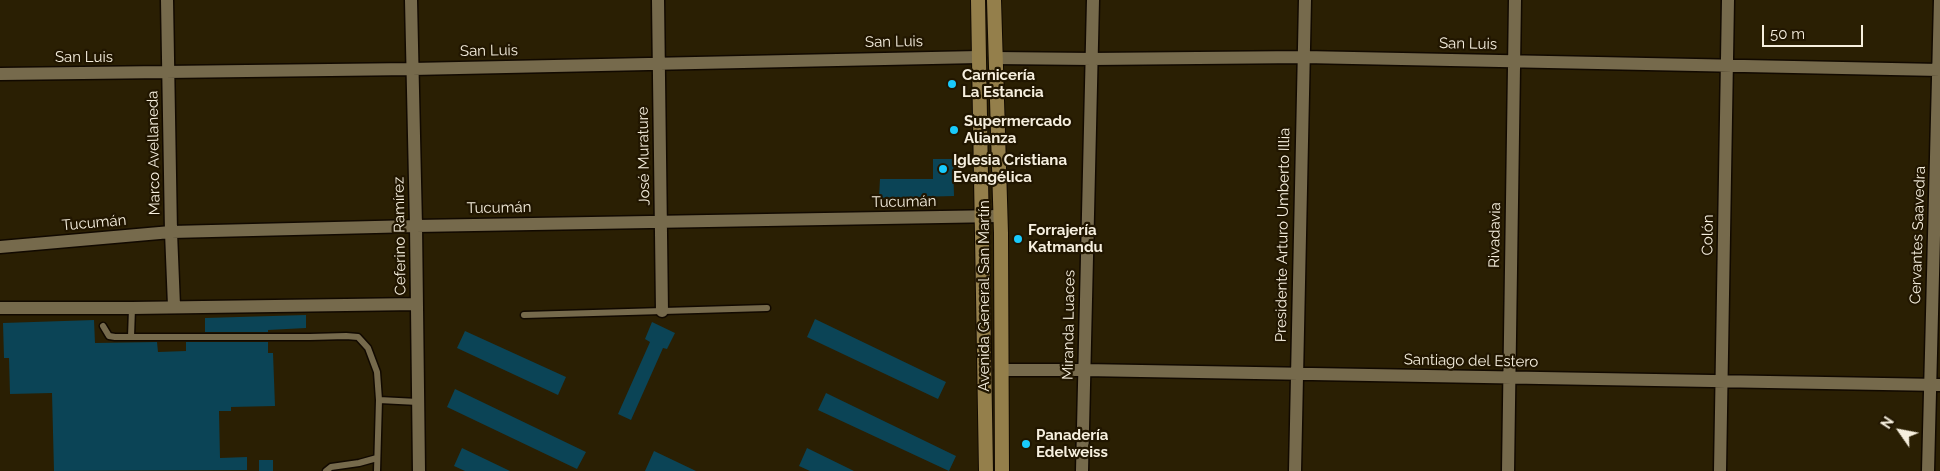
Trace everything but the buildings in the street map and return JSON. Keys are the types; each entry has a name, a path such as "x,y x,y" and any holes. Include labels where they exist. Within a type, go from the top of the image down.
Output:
{"main road":[{"name":"Avenida General San Martín","path":"978,0 986,471"},
{"name":"Avenida General San Martín","path":"994,0 1000,216 1002,471"}],"street":[{"name":"Marco Avellaneda","path":"168,0 171,232 174,306"},
{"name":"Ceferino Ramírez","path":"411,0 419,471"},
{"name":"José Murature","path":"658,0 662,311"},
{"name":"Miranda Luaces","path":"1082,471 1093,0"},
{"name":"Presidente Arturo Umberto Illia","path":"1295,471 1305,0"},
{"name":"Rivadavia","path":"1508,471 1515,0"},
{"name":"Colón","path":"1720,471 1728,0"},
{"name":"Cervantes Saavedra","path":"1928,471 1935,385 1940,0"},
{"name":"San Luis","path":"0,74 412,69 979,57"},
{"name":"San Luis","path":"995,58 1304,57 1939,70"},
{"name":"Tucumán","path":"0,247 171,232 1000,216"},
{"path":"0,308 417,304"},
{"name":"Santiago del Estero","path":"1001,370 1935,385"}],"lane":[{"path":"130,337 132,308"},
{"path":"524,314 767,308"},
{"path":"103,326 110,336 130,337 346,336 358,338 364,342 373,359 376,372 379,400 377,471"},
{"path":"379,400 418,402"},
{"path":"326,471 331,467 377,458"}],"place":[{"name":"Carnicería La Estancia","path":"952,84"},
{"name":"Supermercado Alianza","path":"954,130"},
{"name":"Iglesia Cristiana Evangélica","path":"943,169"},
{"name":"Forrajería Katmandu","path":"1018,239"},
{"name":"Panadería Edelweiss","path":"1026,444"}]}
